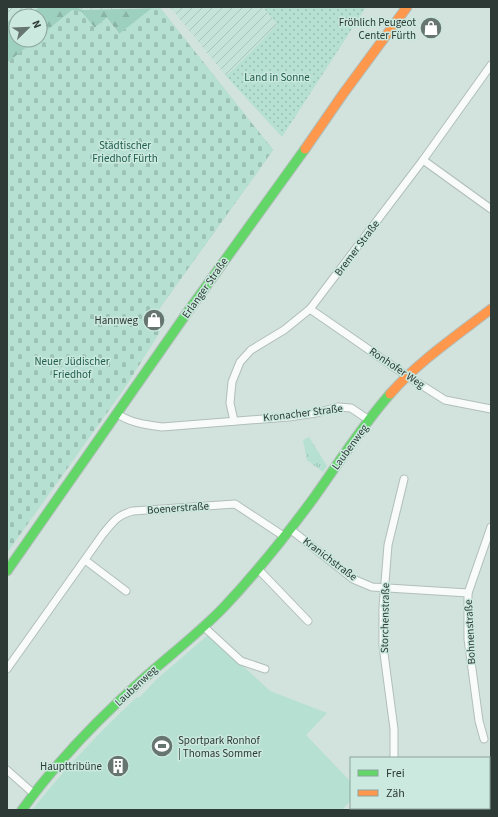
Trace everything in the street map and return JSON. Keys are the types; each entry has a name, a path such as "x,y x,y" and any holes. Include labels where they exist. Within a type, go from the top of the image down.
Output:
{"street":[{"name":"Erlanger Straße","path":"7,571 118,414 207,284 294,166 343,94 407,7"},
{"name":"Bremer Straße","path":"234,421 230,403 232,382 240,362 251,350 284,330 310,309 488,75 491,66"},
{"path":"423,160 491,209"},
{"name":"Ronhofer Weg","path":"310,309 407,376 445,400 491,409"},
{"path":"369,420 407,376 430,356 491,309"},
{"name":"Kronacher Straße","path":"118,414 134,421 162,428 303,415 338,407 351,408 369,420"},
{"name":"Laubenweg","path":"22,810 33,793 89,730 222,609 259,570 285,537 369,420"},
{"name":"Storchenstraße","path":"394,757 394,729 383,646 383,606 388,545 404,480"},
{"name":"Boenerstraße","path":"7,669 103,534 116,519 124,514 133,511 236,504 285,537"},
{"name":"Bohnenstraße","path":"484,739 479,721 468,639 468,593 491,527"},
{"name":"Kranichstraße","path":"290,529 353,579 372,587 468,593"},
{"path":"85,560 126,591"},
{"path":"259,570 308,621"},
{"path":"203,626 241,661 265,669"},
{"path":"7,770 33,793"}],"shaded area":[{"path":"7,7 41,7 8,8 7,22"},
{"path":"76,7 162,7 83,10"},
{"path":"170,7 263,7 277,24 226,76"}],"green space":[{"path":"76,7 83,10 160,8 273,150 159,309 121,36 107,18 93,29 48,37 48,8 39,8"},
{"name":"Land in Sonne","path":"263,7 366,7 282,137 226,76 277,24"},
{"name":"Städtischer Friedhof Fürth","path":"152,8 160,8 273,150 159,309 153,314 163,326 158,330 160,332 124,389 7,553 7,63 25,48 48,48 48,30 72,10 82,12 95,28 106,18 119,34"},
{"path":"7,22 8,48 29,48 7,66"},
{"path":"309,437 327,466 323,472 307,460 303,440"},
{"path":"209,634 270,691 327,713 306,735 350,781 350,801 342,810 32,810 69,766 109,724 137,697 139,698 156,680"}],"traffic: fast":[{"path":"7,571 189,310 305,149"},
{"path":"22,810 49,774 94,725 143,679 205,626 224,607 270,554 313,499 359,432 390,394"}],"traffic: slow":[{"path":"305,149 343,94 407,7"},
{"path":"390,394 425,360 491,309"}],"place":[{"name":"Fröhlich Peugeot Center Fürth","path":"431,28"},
{"name":"Hannweg","path":"154,320"},
{"name":"Sportpark Ronhof | Thomas Sommer","path":"162,746"},
{"name":"Haupttribüne","path":"118,766"}],"park label":[{"name":"Neuer Jüdischer Friedhof","path":"72,367"}]}
